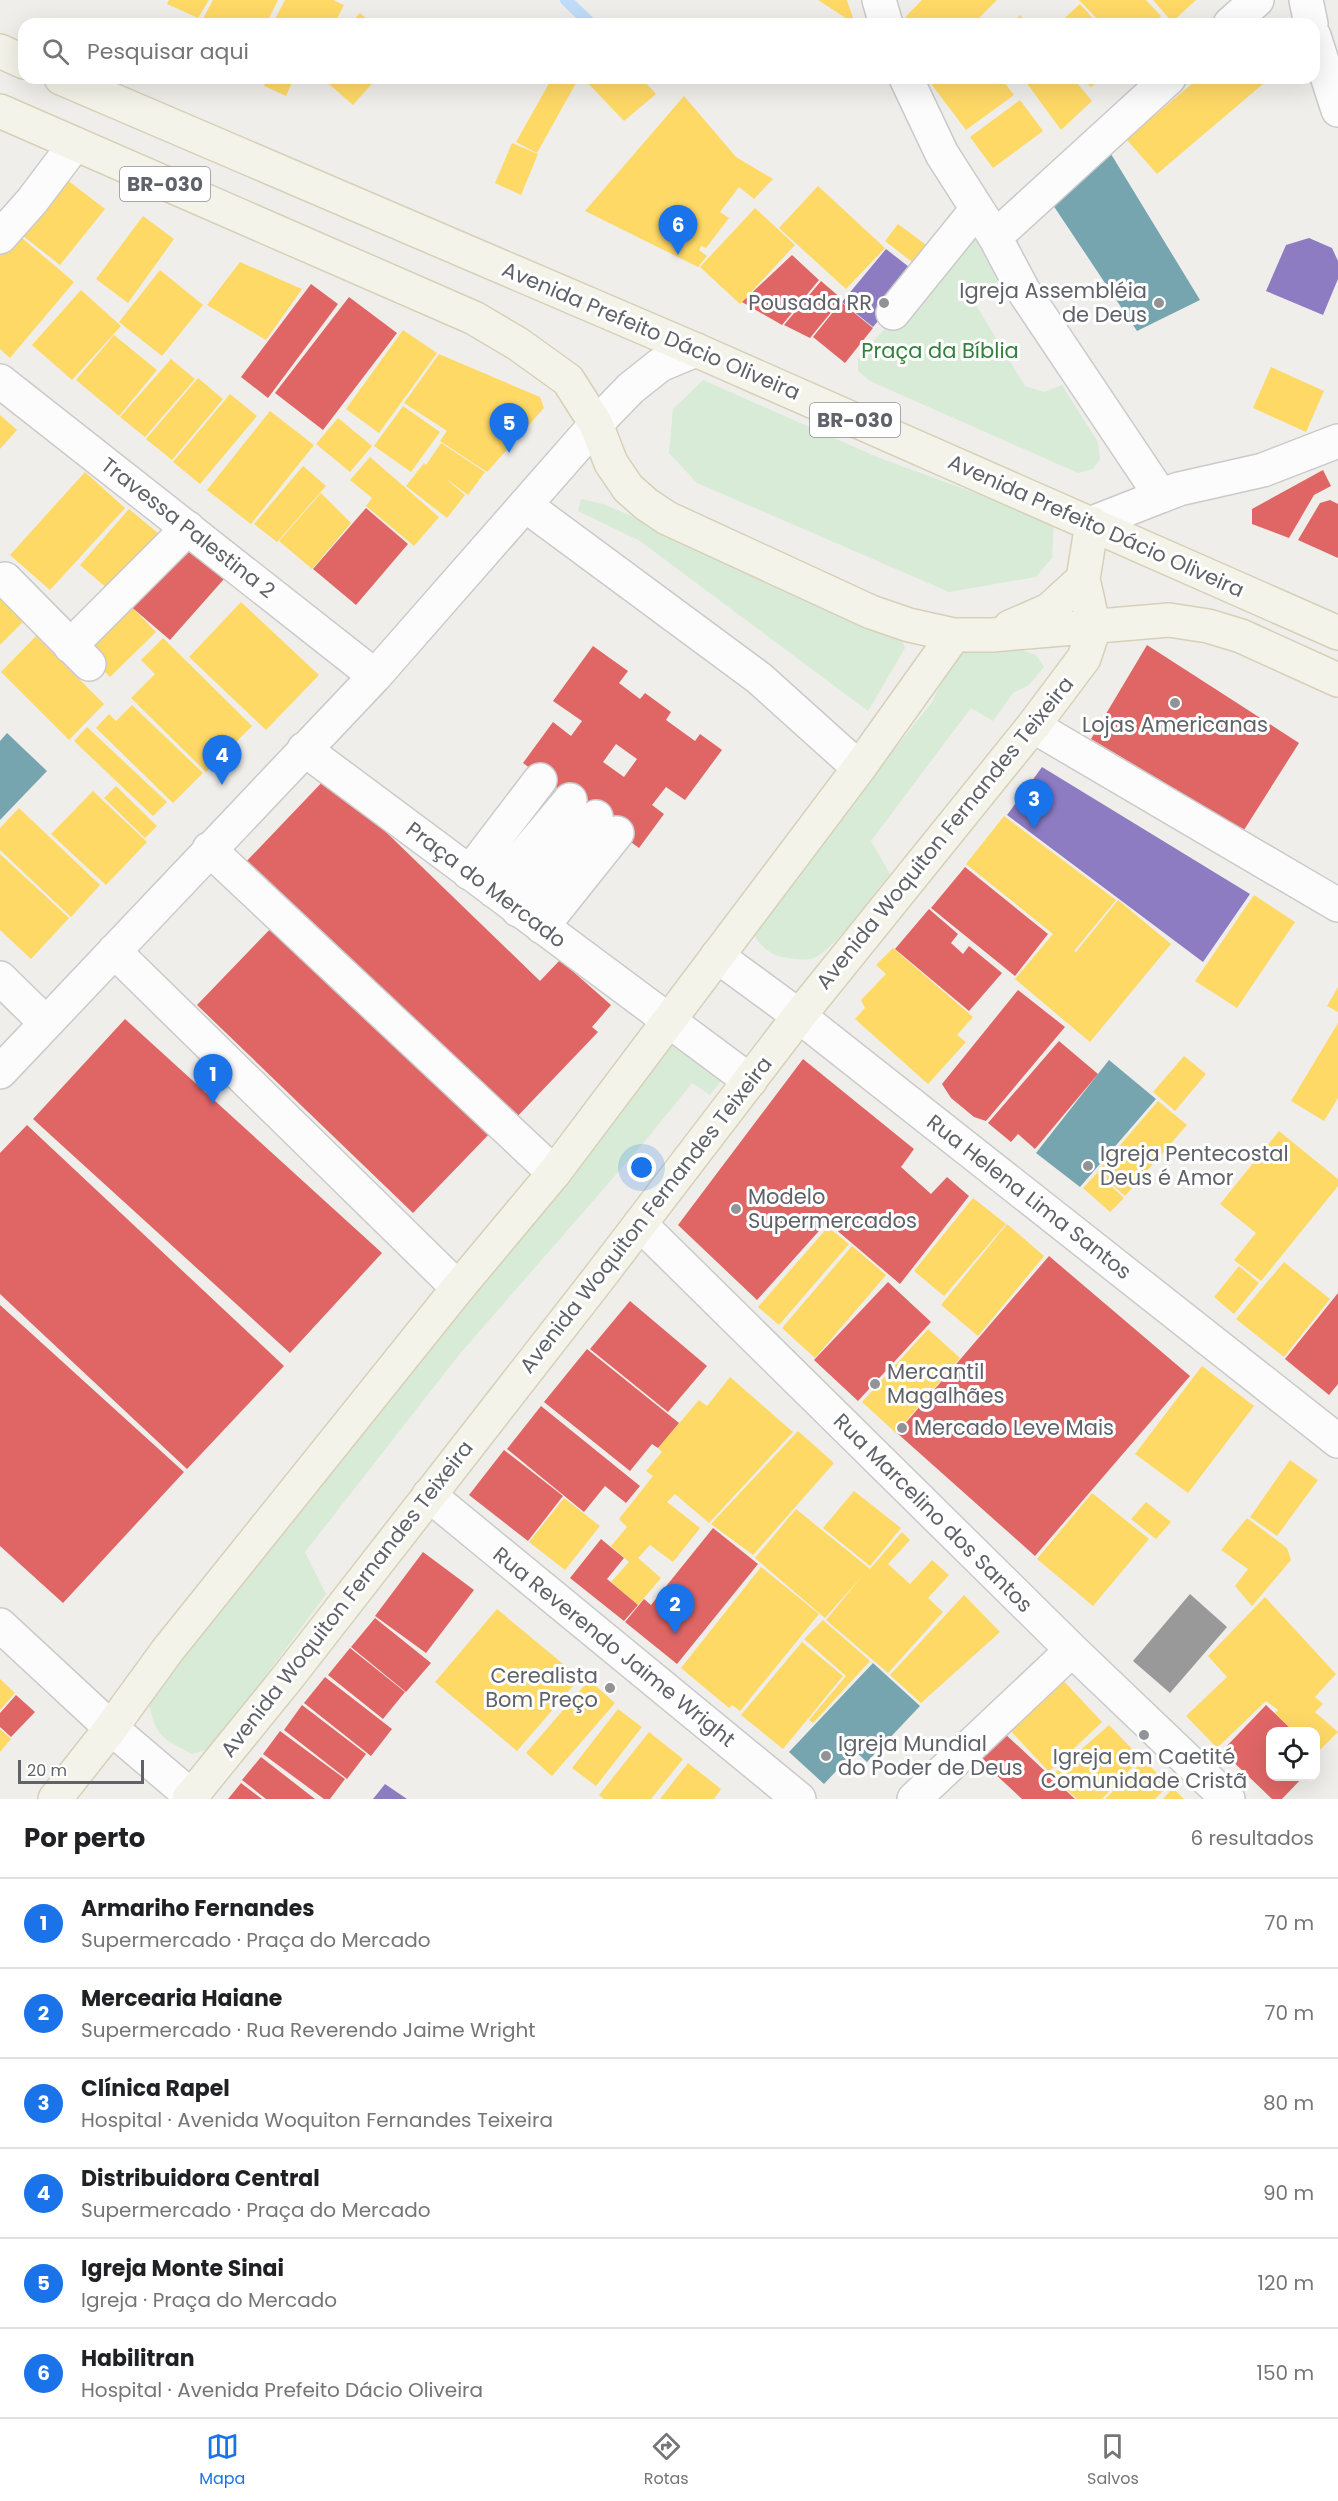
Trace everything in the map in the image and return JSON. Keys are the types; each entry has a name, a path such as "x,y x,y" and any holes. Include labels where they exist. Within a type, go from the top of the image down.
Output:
{"main road":[{"path":"0,51 18,59"},
{"name":"Avenida Prefeito Dácio Oliveira","path":"75,84 696,350 1338,633"},
{"name":"Avenida Prefeito Dácio Oliveira","path":"0,111 474,318 526,349 568,380 596,424 611,463 628,488 668,518 872,612 909,625 954,635 992,635 1094,628 1169,620 1208,626 1241,636 1338,680"},
{"path":"1092,523 1083,579 1094,628"},
{"path":"992,635 1049,610 1083,579"},
{"name":"Avenida Woquiton Fernandes Teixeira","path":"190,1798 429,1495 799,1016 1033,726 1084,658 1094,628"},
{"path":"55,1799 111,1728 167,1651 458,1288 554,1173 859,768 954,635"}],"street":[{"path":"879,0 884,18"},
{"path":"1237,18 1257,0"},
{"path":"1306,0 1310,18"},
{"path":"1320,54 1338,110"},
{"path":"909,84 942,154 995,237 1023,290 1161,496"},
{"path":"995,237 1162,84"},
{"path":"0,237 32,201 75,144"},
{"path":"893,313 977,209"},
{"path":"0,1072 375,676 596,424 631,388 660,365 696,350"},
{"name":"Travessa Palestina 2","path":"0,381 375,676"},
{"path":"1092,523 1179,489 1263,470 1338,441"},
{"path":"525,505 759,678 859,768"},
{"path":"5,579 80,655 188,528"},
{"path":"1033,726 1338,905"},
{"name":"Praça do Mercado","path":"304,749 750,1081"},
{"path":"468,873 540,780"},
{"path":"518,909 594,817 518,909"},
{"path":"209,849 554,1173"},
{"path":"114,951 458,1288"},
{"name":"Rua Helena Lima Santos","path":"717,956 799,1016 1338,1441"},
{"path":"0,978 46,1023"},
{"name":"Rua Marcelino dos Santos","path":"640,1224 1072,1650 1228,1799"},
{"name":"Rua Reverendo Jaime Wright","path":"429,1495 799,1799"},
{"path":"0,1625 190,1798"},
{"path":"914,1799 1072,1650"}],"green space":[{"name":"Praça da Bíblia","path":"974,231 999,285 973,300 1025,386 1044,392 1062,385 1098,442 1100,459 1093,469 1078,473 870,381 858,371 858,358"},
{"path":"703,380 877,457 1054,522 1052,558 1036,577 949,592 697,483 669,453 673,409"},
{"path":"581,499 603,504 897,628 905,648 868,711 640,541 578,511"},
{"path":"1006,644 1036,655 1044,667 1029,685 1013,693 993,721 971,708 871,841 890,874 864,908 830,946 811,959 787,958 775,955 766,949 758,942 752,931 761,916 933,701 952,657 963,651"},
{"path":"674,1034 738,1059 710,1095 692,1083 646,1140 458,1356 305,1552 326,1594 229,1726 209,1749 192,1754 173,1744 157,1729 148,1700"}],"building: Moradias":[{"path":"169,0 209,0 198,18 167,4"},
{"path":"213,0 278,0 269,18 203,18"},
{"path":"285,0 333,0 344,5 337,18 276,18"},
{"path":"818,0 847,0 853,18 846,18"},
{"path":"922,0 997,0 979,18 905,18"},
{"path":"1079,0 1146,0 1161,16 1159,18 1096,18"},
{"path":"1153,0 1196,0 1176,18 1169,18"},
{"path":"1080,4 1093,18 1065,18"},
{"path":"360,13 366,18 355,18"},
{"path":"265,84 291,84 286,96 264,86"},
{"path":"329,84 372,84 353,105"},
{"path":"549,84 575,84 537,153 516,142"},
{"path":"589,84 647,84 656,94 624,121"},
{"path":"1006,84 1014,95 966,130 932,85"},
{"path":"1027,84 1078,84 1092,101 1061,130"},
{"path":"1192,84 1263,84 1157,174 1126,139"},
{"path":"684,96 736,157 773,179 754,199 739,187 720,212 729,218 706,248 701,246 699,250 707,256 698,267 585,211"},
{"path":"1020,100 1043,131 993,168 970,137"},
{"path":"512,143 538,154 521,195 495,183"},
{"path":"62,176 105,209 60,265 18,232"},
{"path":"818,186 885,248 846,289 779,228"},
{"path":"755,208 795,245 740,304 700,267"},
{"path":"143,216 174,239 128,303 96,279"},
{"path":"898,224 933,250 920,268 885,241"},
{"path":"16,233 74,282 10,358 0,349 0,252"},
{"path":"240,262 302,289 266,340 207,305"},
{"path":"160,270 203,305 162,356 119,322"},
{"path":"81,290 121,326 72,380 32,345"},
{"path":"403,330 437,353 379,433 346,409"},
{"path":"114,335 157,370 119,416 76,380"},
{"path":"439,354 540,397 544,408 487,472 440,441 447,431 404,403"},
{"path":"171,359 195,379 145,437 120,417"},
{"path":"1271,367 1324,391 1306,432 1253,408"},
{"path":"198,378 223,399 172,460 146,439"},
{"path":"230,394 257,416 200,484 173,462"},
{"path":"403,406 440,432 411,472 374,446"},
{"path":"270,411 314,445 251,524 207,490"},
{"path":"0,415 17,430 0,449"},
{"path":"338,418 372,446 350,472 316,444"},
{"path":"441,443 485,472 468,495 445,478 465,495 447,518 406,486 424,463 426,465"},
{"path":"370,457 439,517 414,546 366,506 372,498 350,480"},
{"path":"303,466 326,486 277,542 254,524"},
{"path":"85,472 125,508 50,590 10,555"},
{"path":"321,493 351,523 312,569 279,541"},
{"path":"129,509 158,533 109,590 80,565"},
{"path":"0,592 27,618 0,645"},
{"path":"127,602 156,632 110,677 80,647"},
{"path":"241,602 319,675 266,730 189,657"},
{"path":"36,636 104,704 69,740 1,672"},
{"path":"163,638 252,726 206,772 131,698 155,674 141,660"},
{"path":"132,705 203,773 173,803 96,728 109,714 116,721"},
{"path":"87,727 167,802 153,816 74,741"},
{"path":"116,786 157,826 145,838 104,798"},
{"path":"93,791 147,842 106,885 51,834"},
{"path":"19,808 100,885 71,917 0,850 0,828"},
{"path":"1004,816 1116,900 1074,951 1076,952 1118,900 1171,944 1090,1042 1015,979 1053,934 966,864"},
{"path":"0,854 69,918 31,959 0,930"},
{"path":"1254,895 1295,922 1237,1008 1195,981"},
{"path":"893,948 973,1017 957,1035 966,1042 928,1084 855,1019 865,1008 861,1000 886,974 876,965"},
{"path":"1338,987 1338,1012 1327,1006"},
{"path":"1338,1023 1338,1098 1324,1121 1291,1101"},
{"path":"1184,1056 1206,1074 1175,1111 1153,1092"},
{"path":"1158,1101 1187,1125 1125,1196 1097,1172"},
{"path":"1279,1131 1338,1179 1338,1186 1261,1281 1234,1260 1256,1233 1220,1204"},
{"path":"1097,1173 1124,1198 1110,1212 1083,1188"},
{"path":"973,1198 1006,1224 944,1296 914,1271"},
{"path":"1007,1224 1044,1256 978,1336 941,1305"},
{"path":"828,1227 849,1244 779,1325 758,1307"},
{"path":"852,1246 886,1275 815,1358 782,1328"},
{"path":"1284,1262 1330,1299 1284,1357 1236,1319"},
{"path":"1239,1266 1259,1283 1234,1314 1214,1297"},
{"path":"928,1329 960,1358 896,1433 862,1402"},
{"path":"1202,1366 1254,1406 1188,1493 1135,1454"},
{"path":"730,1377 793,1432 709,1523 675,1494 667,1502 700,1528 673,1562 650,1545 638,1558 661,1578 638,1605 611,1582 629,1562 611,1546 627,1527 619,1519 653,1476 646,1471 662,1452 658,1448 699,1400 707,1406"},
{"path":"798,1431 834,1463 753,1555 711,1524"},
{"path":"1290,1460 1318,1480 1277,1536 1250,1517"},
{"path":"854,1491 901,1528 870,1566 823,1528"},
{"path":"1092,1493 1149,1539 1093,1606 1037,1559"},
{"path":"564,1498 600,1526 565,1570 529,1542"},
{"path":"1146,1502 1171,1522 1156,1539 1131,1519"},
{"path":"796,1509 870,1569 902,1532 910,1540 888,1564 910,1584 932,1560 949,1575 928,1598 943,1612 888,1673 826,1620 863,1575 825,1618 755,1558"},
{"path":"1247,1518 1287,1548 1291,1560 1252,1606 1235,1586 1248,1569 1221,1550"},
{"path":"761,1567 819,1614 740,1711 732,1705 729,1708 681,1668"},
{"path":"964,1595 1000,1632 921,1703 890,1675"},
{"path":"1265,1597 1336,1674 1315,1697 1323,1704 1315,1712 1338,1732 1320,1750 1320,1727 1289,1727 1275,1713 1278,1710 1266,1701 1217,1748 1186,1716 1227,1677 1208,1656"},
{"path":"497,1609 580,1678 517,1751 435,1682"},
{"path":"823,1620 870,1661 813,1723 809,1720 846,1676 804,1639"},
{"path":"802,1642 843,1676 783,1749 741,1715"},
{"path":"1061,1678 1102,1722 1049,1772 1008,1728"},
{"path":"0,1679 15,1693 0,1710"},
{"path":"589,1680 615,1703 552,1776 526,1753"},
{"path":"618,1709 642,1727 596,1786 572,1768"},
{"path":"1109,1725 1141,1758 1102,1799 1077,1799 1051,1776"},
{"path":"0,1729 11,1739 0,1752"},
{"path":"649,1732 683,1759 651,1799 604,1799 599,1795"},
{"path":"1144,1760 1169,1785 1155,1799 1105,1799"},
{"path":"688,1763 721,1789 714,1799 660,1799"},
{"path":"1173,1788 1184,1799 1163,1799"}],"building: Comércio":[{"path":"792,255 819,280 782,325 742,302"},
{"path":"821,281 842,299 810,338 784,325"},
{"path":"311,284 338,304 268,398 241,377"},
{"path":"349,297 397,333 323,430 275,393"},
{"path":"841,302 873,328 845,363 813,337"},
{"path":"1323,470 1331,486 1314,495 1289,538 1252,524 1252,509"},
{"path":"1330,500 1338,504 1338,558 1298,540 1320,503"},
{"path":"366,508 408,544 356,605 313,569"},
{"path":"182,543 224,579 170,640 128,604"},
{"name":"Lojas Americanas","path":"1147,645 1299,743 1244,830 1091,739"},
{"path":"593,646 628,671 619,683 640,699 645,693 671,712 666,720 695,741 700,734 722,750 685,800 666,787 652,805 664,814 639,848 523,763 553,722 571,736 582,721 553,701","holes":["616,744 637,759 624,777 603,762"]},
{"path":"328,776 540,981 560,960 611,1005 592,1027 598,1032 512,1122 242,866"},
{"path":"965,867 1048,934 1015,976 931,908"},
{"path":"929,909 958,934 951,943 963,954 969,946 1002,973 969,1011 895,949"},
{"path":"277,922 494,1129 413,1213 197,1005"},
{"path":"1018,990 1065,1027 986,1121 974,1117 951,1098 942,1084"},
{"path":"125,1019 382,1253 290,1353 33,1119"},
{"path":"1059,1041 1098,1074 1035,1149 1018,1134 1011,1142 988,1123"},
{"path":"803,1059 914,1149 901,1167 931,1194 947,1177 969,1196 900,1284 827,1222 757,1300 678,1225"},
{"path":"27,1125 284,1366 187,1469 0,1294 0,1153"},
{"path":"1049,1256 1190,1376 1035,1556 897,1433"},
{"path":"888,1282 931,1322 858,1401 814,1360"},
{"path":"1338,1293 1338,1384 1329,1395 1285,1359"},
{"path":"630,1301 707,1366 668,1412 590,1349"},
{"path":"0,1305 184,1472 63,1603 0,1546"},
{"path":"587,1349 679,1423 658,1448 652,1444 630,1471 544,1402"},
{"path":"541,1406 640,1486 626,1503 605,1486 584,1512 507,1449"},
{"path":"504,1450 563,1496 528,1541 469,1495"},
{"path":"713,1528 758,1564 677,1664 625,1622 644,1599 651,1605"},
{"path":"601,1539 624,1558 607,1579 638,1605 624,1621 570,1578"},
{"path":"423,1552 474,1590 426,1653 375,1616"},
{"path":"375,1618 431,1663 406,1692 351,1647"},
{"path":"350,1648 405,1692 383,1719 328,1675"},
{"path":"325,1677 392,1729 371,1756 304,1703"},
{"path":"16,1695 35,1712 11,1737 0,1727 0,1713"},
{"path":"302,1705 366,1754 347,1779 284,1730"},
{"path":"1266,1705 1289,1727 1266,1727 1266,1781 1299,1781 1282,1799 1272,1799 1222,1751"},
{"path":"280,1731 345,1779 330,1799 324,1799 263,1754"},
{"path":"1003,1732 1075,1799 1022,1799 978,1758"},
{"path":"261,1757 315,1799 266,1799 242,1780"},
{"path":"241,1783 262,1799 228,1799"}],"building: Escritórios":[{"path":"1309,238 1332,248 1338,261 1338,279 1323,315 1266,291 1286,245"},
{"path":"886,249 918,274 873,327 842,302"},
{"path":"1042,767 1250,894 1203,962 1007,815"},
{"path":"385,1784 407,1799 373,1799"}],"building: Público":[{"path":"1111,154 1200,300 1137,331 1051,202"},
{"path":"7,733 47,771 0,820 0,741"},
{"path":"1109,1060 1156,1099 1080,1187 1036,1153"},
{"path":"873,1663 920,1706 867,1762 855,1751 824,1784 789,1752"}],"building: Indústria":[{"path":"1190,1594 1227,1627 1170,1693 1133,1661"}],"waterway":[{"path":"566,0 585,18"}],"place":[{"name":"Habilitran","path":"678,255"},
{"name":"Pousada RR","path":"884,303"},
{"name":"Igreja Assembléia de Deus","path":"1159,303"},
{"name":"Igreja Monte Sinai","path":"509,453"},
{"name":"Lojas Americanas","path":"1175,703"},
{"name":"Distribuidora Central","path":"222,785"},
{"name":"Clínica Rapel","path":"1034,829"},
{"name":"Armariho Fernandes","path":"213,1104"},
{"name":"Igreja Pentecostal Deus é Amor","path":"1088,1166"},
{"name":"Modelo Supermercados","path":"736,1209"},
{"name":"Mercantil Magalhães","path":"875,1384"},
{"name":"Mercado Leve Mais","path":"902,1428"},
{"name":"Mercearia Haiane","path":"675,1634"},
{"name":"Cerealista Bom Preço","path":"610,1688"},
{"name":"Igreja em Caetité Comunidade Cristã","path":"1144,1735"},
{"name":"Igreja Mundial do Poder de Deus","path":"826,1756"}]}
